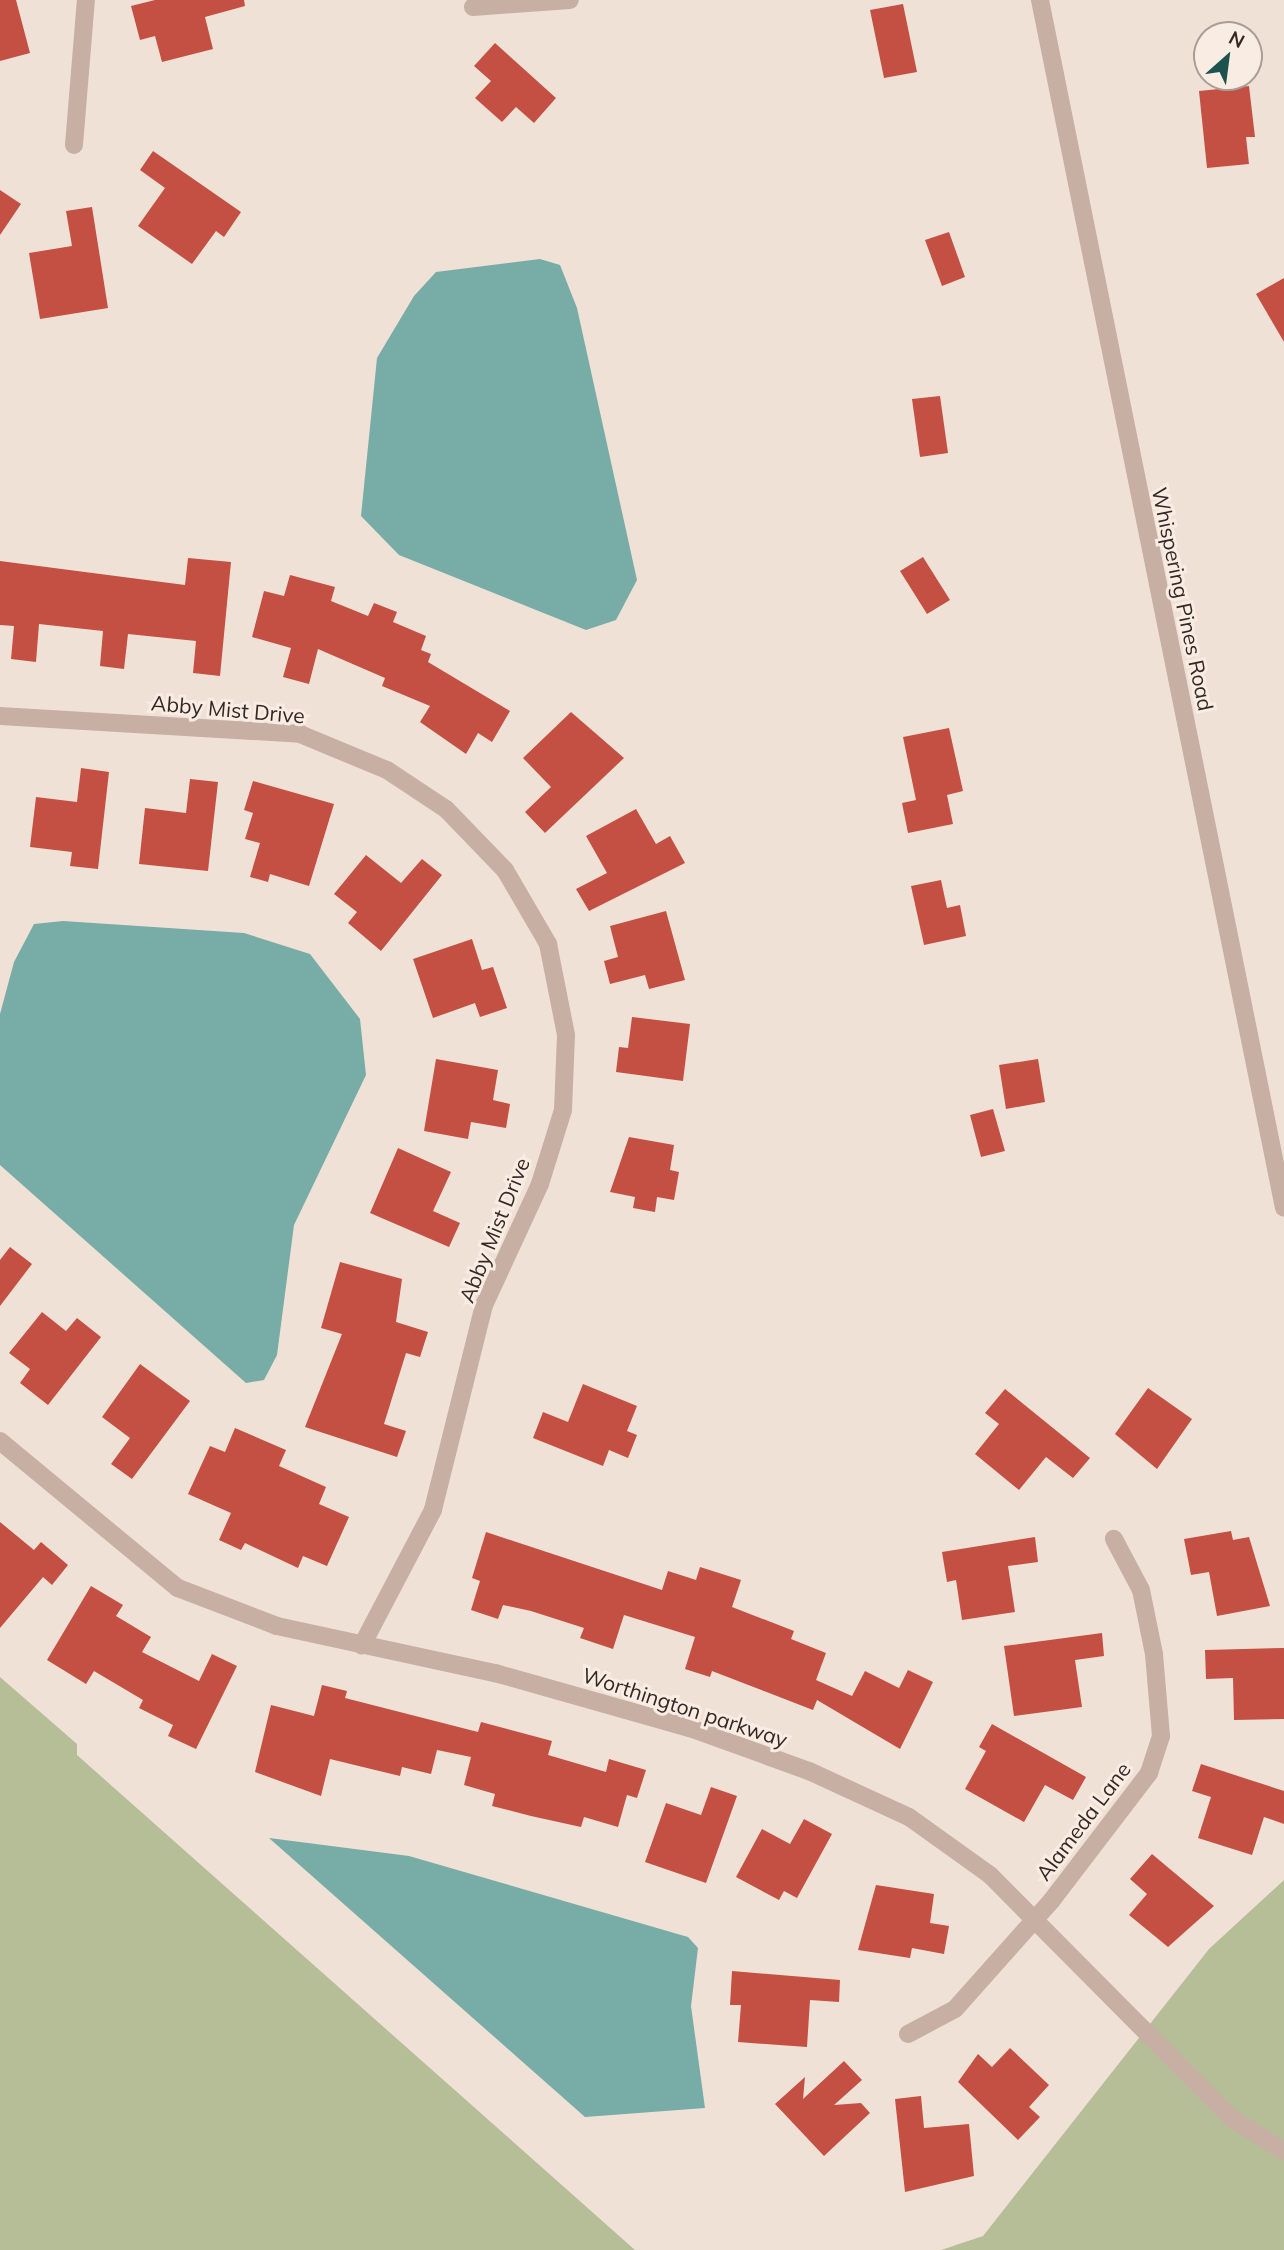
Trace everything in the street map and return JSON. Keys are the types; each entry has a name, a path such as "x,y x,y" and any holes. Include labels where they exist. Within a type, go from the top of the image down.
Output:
{"street":[{"path":"74,145 86,0"},
{"path":"473,7 570,0"},
{"name":"Whispering Pines Road","path":"1040,0 1284,1208"},
{"name":"Abby Mist Drive","path":"0,716 300,734 374,765 446,809 505,870 548,944 566,1035 563,1110 540,1184 484,1306 433,1510 362,1644"},
{"name":"Worthington parkway","path":"0,1441 178,1588 277,1626 362,1644 677,1724 809,1771 909,1818 990,1875 1231,2118 1284,2151"},
{"name":"Alameda Lane","path":"908,2034 955,2009 1036,1919 1119,1818 1149,1773 1161,1737 1141,1590 1114,1539"}],"green space":[{"path":"0,1677 77,1744 77,1755 635,2250 0,2250"},
{"path":"1284,1880 1284,2250 941,2250 983,2236 1209,1949"}],"water":[{"path":"540,259 560,265 577,308 637,580 616,620 586,630 399,555 361,516 377,358 414,296 436,272"},
{"path":"63,921 244,933 310,954 360,1019 366,1075 294,1225 277,1355 264,1380 246,1383 0,1165 0,1014 14,962 34,924"},
{"path":"269,1838 409,1856 688,1937 698,1948 691,2006 705,2108 585,2117"}],"building":[{"path":"0,0 16,0 30,53 0,61"},
{"path":"155,0 244,0 245,6 205,17 213,49 162,62 155,36 140,40 131,6"},
{"path":"903,4 917,72 884,78 870,10"},
{"path":"495,43 556,98 534,123 516,107 502,122 475,98 491,81 474,66"},
{"path":"1199,91 1250,91 1255,137 1246,137 1249,164 1207,168"},
{"path":"153,151 241,212 224,237 216,231 192,264 138,226 165,188 140,170"},
{"path":"0,190 21,204 0,235"},
{"path":"92,207 108,308 40,319 29,253 72,246 66,211"},
{"path":"949,232 965,277 942,286 925,240"},
{"path":"1284,278 1284,342 1256,294"},
{"path":"940,396 948,453 920,457 912,399"},
{"path":"923,557 950,600 927,614 900,571"},
{"path":"188,558 231,562 220,676 193,673 196,641 128,634 124,669 100,666 103,631 39,624 36,662 11,659 14,626 0,625 0,561 185,585"},
{"path":"290,575 335,587 331,601 368,616 374,603 397,612 393,622 426,636 421,650 431,654 428,662 510,711 492,742 478,733 466,754 420,722 430,706 382,686 385,678 318,649 309,684 283,677 291,648 252,637 264,591 284,596"},
{"path":"571,712 624,758 545,833 525,812 551,787 523,758"},
{"path":"949,728 963,791 947,795 953,824 908,833 902,803 916,800 903,737"},
{"path":"81,768 109,772 98,869 70,866 72,852 30,847 36,797 77,802"},
{"path":"190,779 218,782 208,871 139,864 145,808 186,813"},
{"path":"253,781 334,804 309,886 270,874 268,882 250,877 260,843 245,839 253,813 244,810"},
{"path":"636,809 656,844 670,836 685,863 589,911 576,889 607,873 586,836"},
{"path":"366,855 401,883 422,859 442,875 381,951 348,923 357,912 334,894"},
{"path":"941,880 947,908 960,905 966,936 924,945 911,886"},
{"path":"666,911 685,980 649,989 645,975 610,984 604,961 618,957 610,926"},
{"path":"472,939 482,970 493,967 507,1008 480,1017 475,1003 433,1018 413,959"},
{"path":"632,1017 690,1024 683,1081 616,1072 619,1047 628,1048"},
{"path":"436,1059 498,1070 493,1100 510,1104 506,1128 471,1122 468,1139 424,1131"},
{"path":"1038,1059 1045,1102 1006,1109 999,1065"},
{"path":"993,1109 1005,1151 981,1157 970,1115"},
{"path":"629,1137 674,1145 670,1170 679,1172 674,1200 657,1197 655,1212 633,1208 635,1197 610,1192"},
{"path":"398,1148 451,1172 433,1211 460,1223 449,1247 370,1213"},
{"path":"10,1247 32,1264 0,1306 0,1260"},
{"path":"340,1262 402,1279 396,1322 428,1332 420,1357 406,1353 384,1424 406,1431 397,1457 305,1427 342,1334 321,1328"},
{"path":"42,1312 66,1331 77,1318 101,1337 48,1405 20,1383 30,1369 9,1353"},
{"path":"140,1364 190,1401 132,1479 111,1464 130,1438 102,1417"},
{"path":"583,1384 637,1406 627,1431 637,1435 628,1458 609,1450 603,1466 533,1438 543,1412 568,1422"},
{"path":"1148,1388 1192,1419 1157,1469 1115,1434"},
{"path":"1005,1389 1090,1458 1073,1478 1046,1457 1019,1490 975,1454 999,1424 985,1413"},
{"path":"235,1428 286,1450 279,1466 326,1487 319,1504 349,1517 327,1566 303,1556 298,1568 245,1543 241,1550 219,1540 231,1513 188,1494 210,1446 225,1452"},
{"path":"0,1522 34,1550 41,1542 68,1565 52,1585 43,1577 0,1628"},
{"path":"1231,1531 1233,1540 1249,1537 1270,1606 1217,1616 1209,1572 1191,1575 1184,1539"},
{"path":"486,1532 662,1590 668,1571 696,1580 700,1567 741,1580 732,1607 794,1631 791,1639 826,1653 816,1680 852,1696 865,1671 899,1688 908,1670 933,1682 900,1749 817,1700 813,1710 712,1671 710,1677 685,1669 695,1637 624,1615 613,1649 580,1638 584,1628 531,1611 503,1605 498,1619 471,1610 480,1581 472,1578"},
{"path":"1035,1537 1038,1562 1008,1566 1015,1612 962,1620 956,1580 947,1582 942,1552"},
{"path":"91,1586 123,1605 116,1616 151,1637 142,1652 199,1681 212,1654 237,1666 196,1749 168,1736 173,1725 139,1708 143,1700 94,1671 86,1684 47,1660"},
{"path":"1102,1633 1104,1656 1075,1660 1082,1707 1014,1716 1004,1646"},
{"path":"1284,1648 1284,1719 1234,1720 1233,1678 1206,1679 1205,1650"},
{"path":"322,1685 347,1691 345,1698 478,1732 481,1722 552,1741 548,1755 606,1772 609,1759 646,1770 637,1798 627,1795 618,1827 584,1817 581,1827 492,1806 495,1794 464,1785 471,1757 437,1750 431,1774 402,1767 400,1776 330,1759 321,1796 255,1772 271,1705 314,1716"},
{"path":"992,1724 1086,1777 1073,1800 1045,1785 1024,1822 965,1789 986,1751 979,1747"},
{"path":"1201,1764 1284,1791 1284,1824 1264,1817 1252,1855 1198,1838 1211,1797 1192,1791"},
{"path":"711,1787 737,1796 706,1883 645,1862 666,1803 701,1815"},
{"path":"804,1819 832,1834 797,1898 784,1891 779,1900 736,1877 762,1829 790,1844"},
{"path":"1152,1854 1214,1906 1168,1947 1129,1915 1147,1894 1130,1879"},
{"path":"876,1885 934,1894 930,1923 949,1926 944,1954 912,1948 910,1958 858,1950"},
{"path":"732,1971 840,1980 839,2002 810,2000 807,2047 738,2042 741,2005 730,2005"},
{"path":"1010,2048 1049,2085 1029,2107 1040,2117 1018,2140 958,2082 978,2054 992,2067"},
{"path":"844,2061 862,2080 834,2105 861,2103 870,2113 824,2156 775,2104 805,2077 803,2099"},
{"path":"921,2096 924,2128 969,2124 974,2176 905,2192 895,2099"}]}
